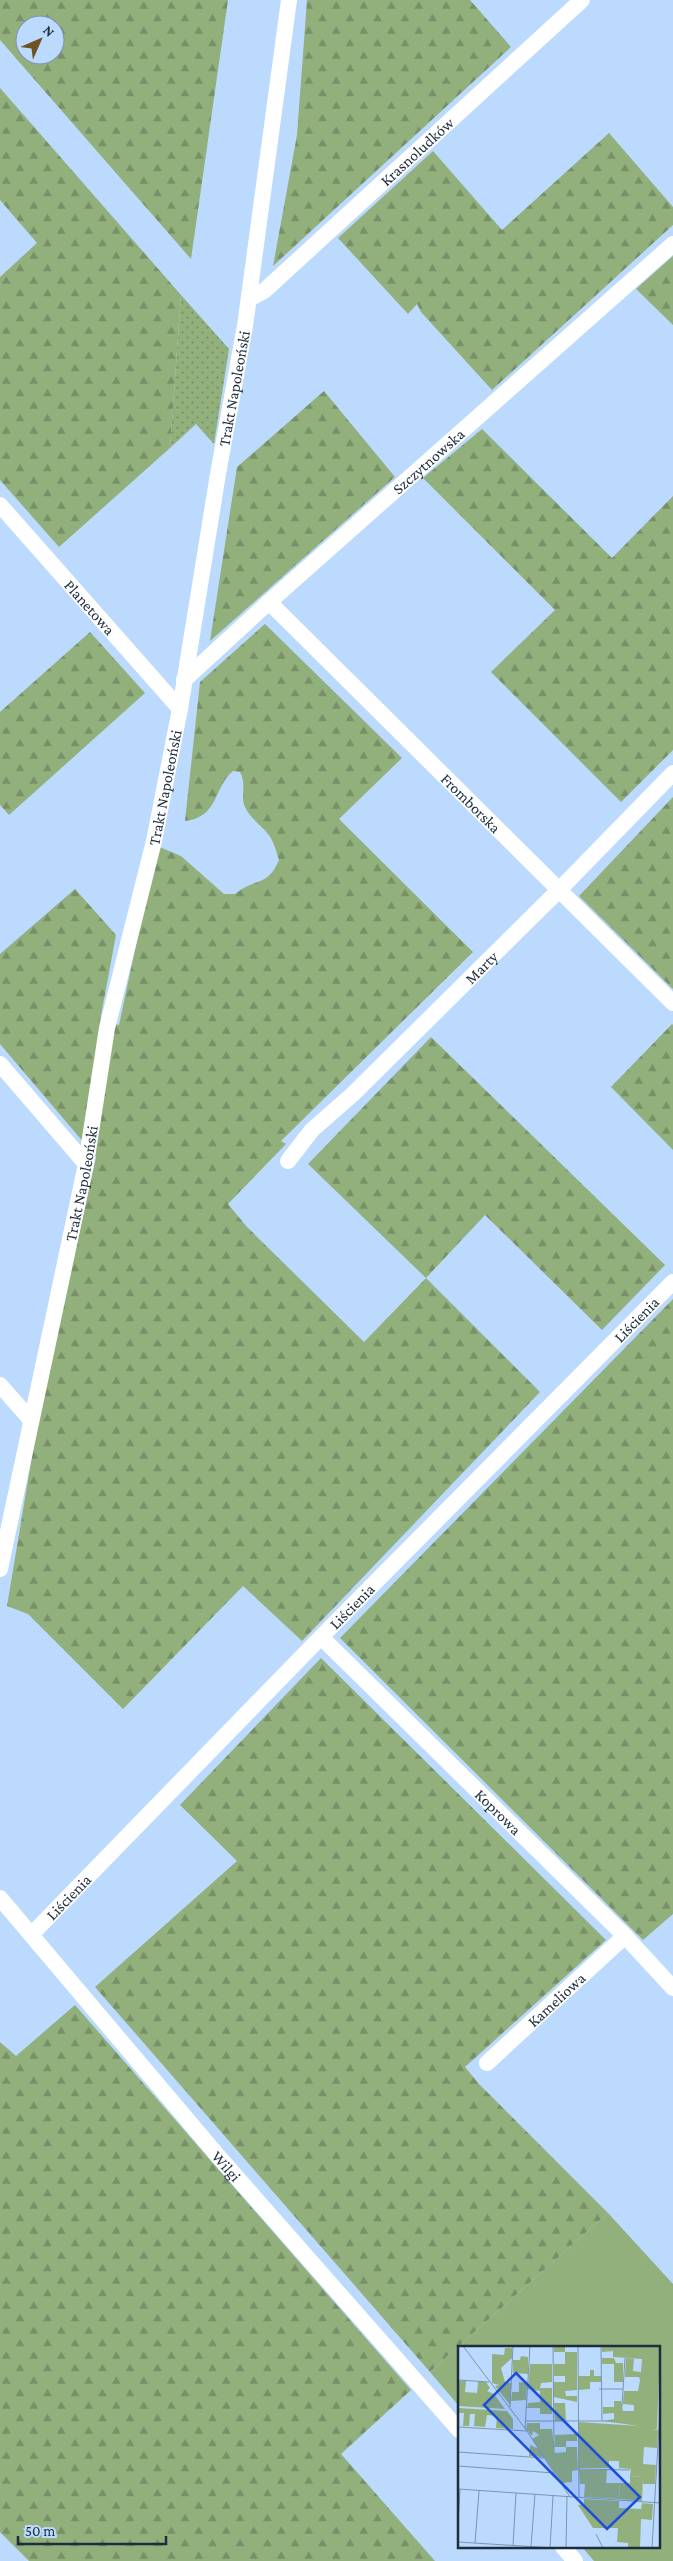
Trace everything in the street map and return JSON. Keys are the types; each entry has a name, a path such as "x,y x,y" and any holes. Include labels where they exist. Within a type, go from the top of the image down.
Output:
{"street":[{"name":"Trakt Napoleoński","path":"0,1569 30,1419 86,1164 107,1028 154,841 180,709 249,299 289,0"},
{"name":"Krasnoludków","path":"249,299 264,291 582,0"},
{"name":"Szczytnowska","path":"184,680 269,602 673,244"},
{"name":"Planetowa","path":"0,505 180,709"},
{"name":"Fromborska","path":"269,602 673,1003"},
{"name":"Marty","path":"288,1161 312,1130 353,1094 559,890 673,773"},
{"path":"0,1064 86,1164"},
{"name":"Liścienia","path":"32,1934 321,1637 673,1282"},
{"path":"0,1385 30,1419"},
{"name":"Koprowa","path":"321,1637 625,1936 673,1988"},
{"name":"Wilgi","path":"0,1898 218,2156 458,2429"},
{"name":"Kameliowa","path":"487,2063 625,1936"},
{"path":"564,2548 575,2561"}],"green space":[{"path":"0,0 228,0 191,259 22,65 65,65 65,15 15,15 15,57 0,40"},
{"path":"307,0 470,0 511,47 273,266 297,135"},
{"path":"0,88 181,295 170,448 59,547 0,480 0,277 37,243 0,200"},
{"path":"609,133 673,207 673,225 492,390 421,312 417,304 408,314 338,238 433,151 502,230"},
{"path":"673,256 673,325 636,289"},
{"path":"181,295 229,349 214,444 196,424 170,448"},
{"path":"324,391 395,477 210,641 237,467"},
{"path":"482,429 612,558 673,496 673,750 621,802 491,672 555,610 423,478"},
{"path":"265,624 402,758 339,819 473,952 281,1141 286,1144 228,1204 247,1227 364,1342 426,1278 540,1392 302,1641 243,1586 123,1709 28,1614 7,1606 37,1426 96,1157 0,1044 0,954 75,889 116,935 100,1021 119,1025 157,846 181,856 224,894 235,894 270,875 279,860 275,846 270,837 245,807 243,781 240,772 233,771 227,778 210,808 204,814 185,821 200,682"},
{"path":"90,632 145,693 9,815 0,805 0,712"},
{"path":"673,797 673,989 579,896"},
{"path":"673,1025 673,1150 611,1087"},
{"path":"431,1037 665,1265 602,1330 485,1215 426,1278 308,1164"},
{"path":"673,1299 673,1914 643,1940 340,1638"},
{"path":"321,1658 606,1940 465,2067 479,2084 608,2213 430,2372 95,1987 237,1861 180,1805"},
{"path":"75,2005 411,2390 341,2454 435,2561 29,2561 0,2532 0,2042 16,2056"},
{"path":"608,2213 673,2284 673,2561 594,2561 583,2548 660,2548 660,2346 459,2346"},
{"path":"458,2347 458,2405 430,2372"}]}
